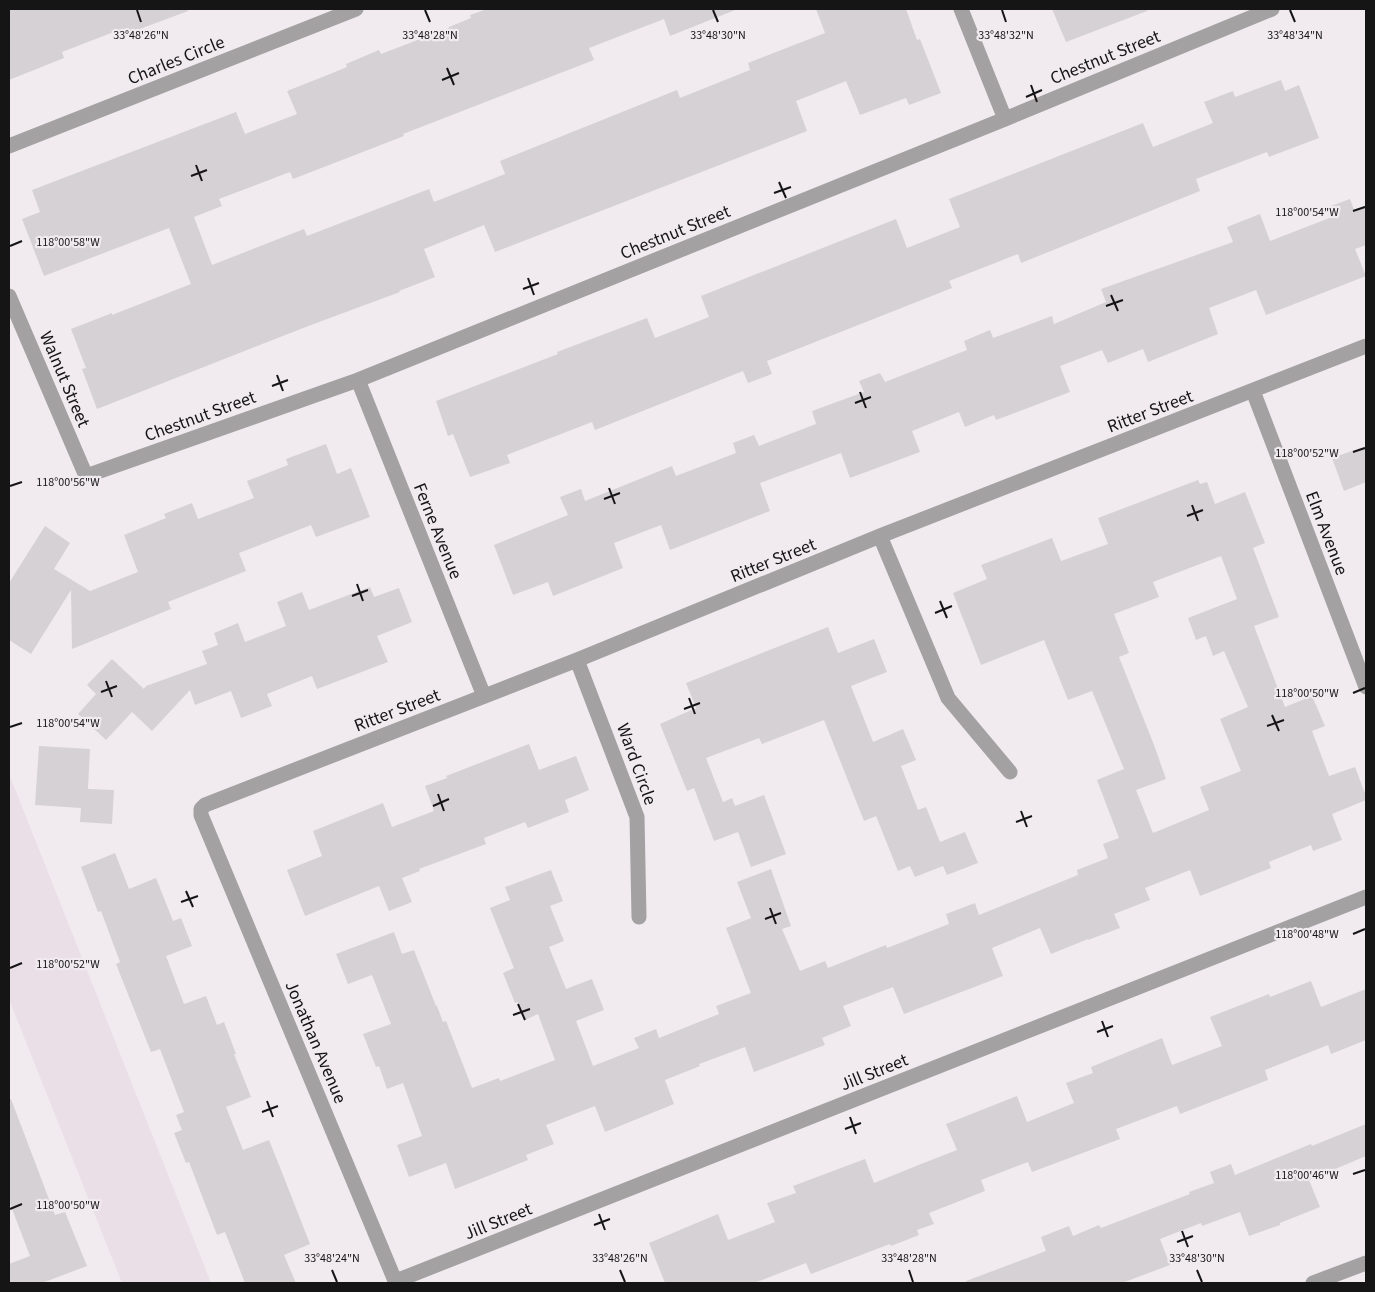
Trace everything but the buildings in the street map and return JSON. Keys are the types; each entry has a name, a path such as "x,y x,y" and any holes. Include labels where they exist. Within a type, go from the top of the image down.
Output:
{"street":[{"name":"Charles Circle","path":"9,146 356,9"},
{"path":"961,9 1005,119"},
{"name":"Chestnut Street","path":"86,476 358,380 1005,119 1272,9"},
{"name":"Walnut Street","path":"9,296 86,476"},
{"name":"Ritter Street","path":"201,815 205,805 577,660 880,536 1366,346"},
{"name":"Ferne Avenue","path":"358,380 484,696"},
{"name":"Elm Avenue","path":"1253,391 1366,687"},
{"path":"880,536 948,698 1010,772"},
{"name":"Ward Circle","path":"577,660 637,817 639,917"},
{"name":"Jonathan Avenue","path":"201,815 396,1282"},
{"name":"Jill Street","path":"396,1282 1366,897"},
{"path":"1313,1283 1366,1263"}],"shaded area":[{"path":"9,774 211,1283 122,1283 9,999"}]}
